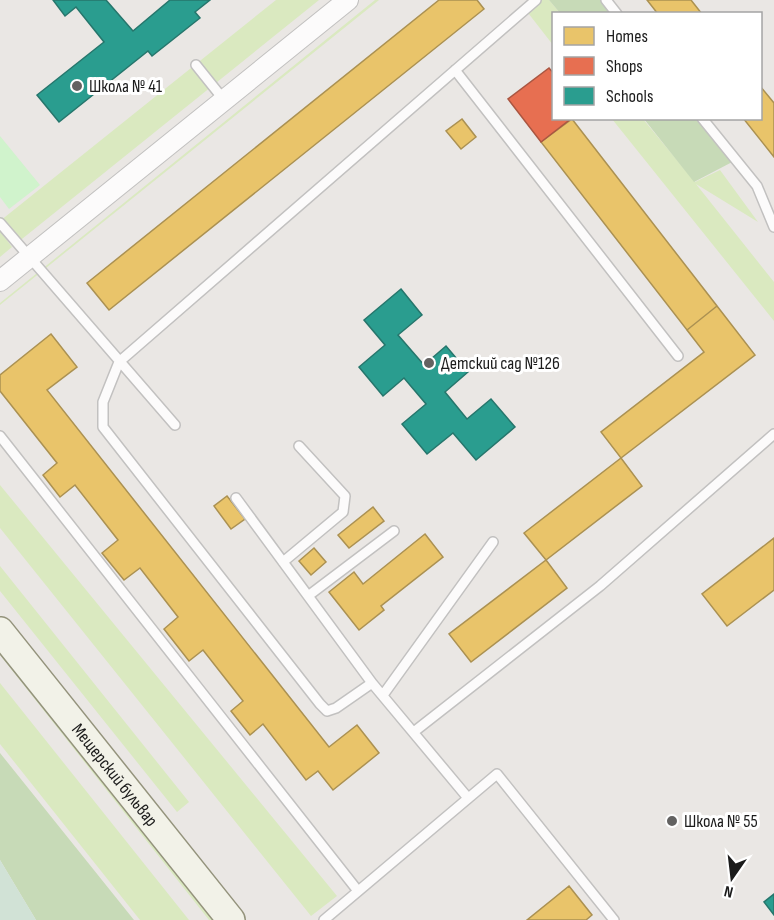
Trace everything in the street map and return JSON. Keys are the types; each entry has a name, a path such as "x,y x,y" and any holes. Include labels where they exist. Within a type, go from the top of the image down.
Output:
{"main road":[{"name":"Мещерский бульвар","path":"0,631 231,920"}],"street":[{"path":"0,281 346,1"}],"lane":[{"path":"372,683 336,708 327,711 320,704 104,427 103,402 118,362 536,0"},
{"path":"606,0 615,12"},
{"path":"196,65 224,100"},
{"path":"455,70 678,356"},
{"path":"704,120 757,186 774,227"},
{"path":"0,223 118,362 175,425"},
{"path":"415,731 600,586 774,434"},
{"path":"0,436 358,891"},
{"path":"283,562 343,512 345,504 345,496 299,446"},
{"path":"236,498 372,683 415,731 468,798"},
{"path":"308,596 394,531"},
{"path":"383,695 493,542"},
{"path":"324,920 497,774 614,920"}],"green space":[{"path":"276,0 319,0 17,243 0,221"},
{"path":"375,0 379,0 0,305 0,303"},
{"path":"536,0 549,0 559,12 552,12 552,44 525,9"},
{"path":"549,0 606,0 616,12 559,12"},
{"path":"613,120 644,120 695,182 720,170 758,222 696,184 774,282 774,321"},
{"path":"645,120 703,120 736,160 694,182"},
{"path":"0,136 40,185 9,209 0,197"},
{"path":"0,231 12,247 0,257"},
{"path":"0,485 337,896 311,916 0,528"},
{"path":"0,566 189,802 177,812 0,591"},
{"path":"0,647 217,920 209,920 0,655"},
{"path":"0,683 189,920 140,920 0,744"},
{"path":"0,753 134,920 36,920 0,860"},
{"path":"0,860 36,920 0,920"}],"building: Homes":[{"path":"439,0 477,0 484,9 109,310 87,283"},
{"path":"647,0 691,0 700,12 656,12"},
{"path":"647,0 691,0 700,12 656,12"},
{"path":"762,88 774,103 774,157 745,120 762,120"},
{"path":"762,88 774,103 774,157 745,120 762,120"},
{"path":"462,119 476,137 461,149 446,131"},
{"path":"573,120 717,306 687,330 541,142"},
{"path":"717,306 755,355 621,458 601,432 704,352 687,330"},
{"path":"51,334 77,367 47,390 329,747 357,725 379,753 333,790 318,771 306,780 263,724 250,735 231,711 243,701 203,650 189,661 164,629 178,617 140,568 124,580 102,553 118,540 75,485 60,497 43,475 57,463 0,391 0,375"},
{"path":"621,458 642,486 546,560 524,533"},
{"path":"227,496 245,519 231,529 214,506"},
{"path":"373,507 384,521 349,548 338,535"},
{"path":"425,534 443,557 381,606 384,610 359,630 329,592 354,572 363,584"},
{"path":"774,538 774,590 727,626 702,594"},
{"path":"774,538 774,590 727,626 702,594"},
{"path":"314,548 326,562 311,575 299,561"},
{"path":"546,560 567,588 471,662 449,634"},
{"path":"569,886 592,915 586,920 527,920"}],"building: Shops":[{"path":"549,68 552,72 552,120 569,120 541,142 508,99"}],"building: Schools":[{"path":"53,0 106,0 133,31 170,0 210,0 195,12 200,18 152,56 148,51 59,122 37,95 104,42 76,7 65,16"},
{"path":"401,289 422,315 398,335 424,365 446,346 468,372 445,392 467,419 491,399 515,427 476,460 453,433 427,454 402,424 426,404 404,378 383,396 359,367 385,345 364,320"},
{"path":"774,894 774,915 764,902"}],"place":[{"name":"Школа № 41","path":"77,86"},
{"name":"Детский сад №126","path":"429,363"},
{"name":"Школа № 55","path":"672,821"}]}
